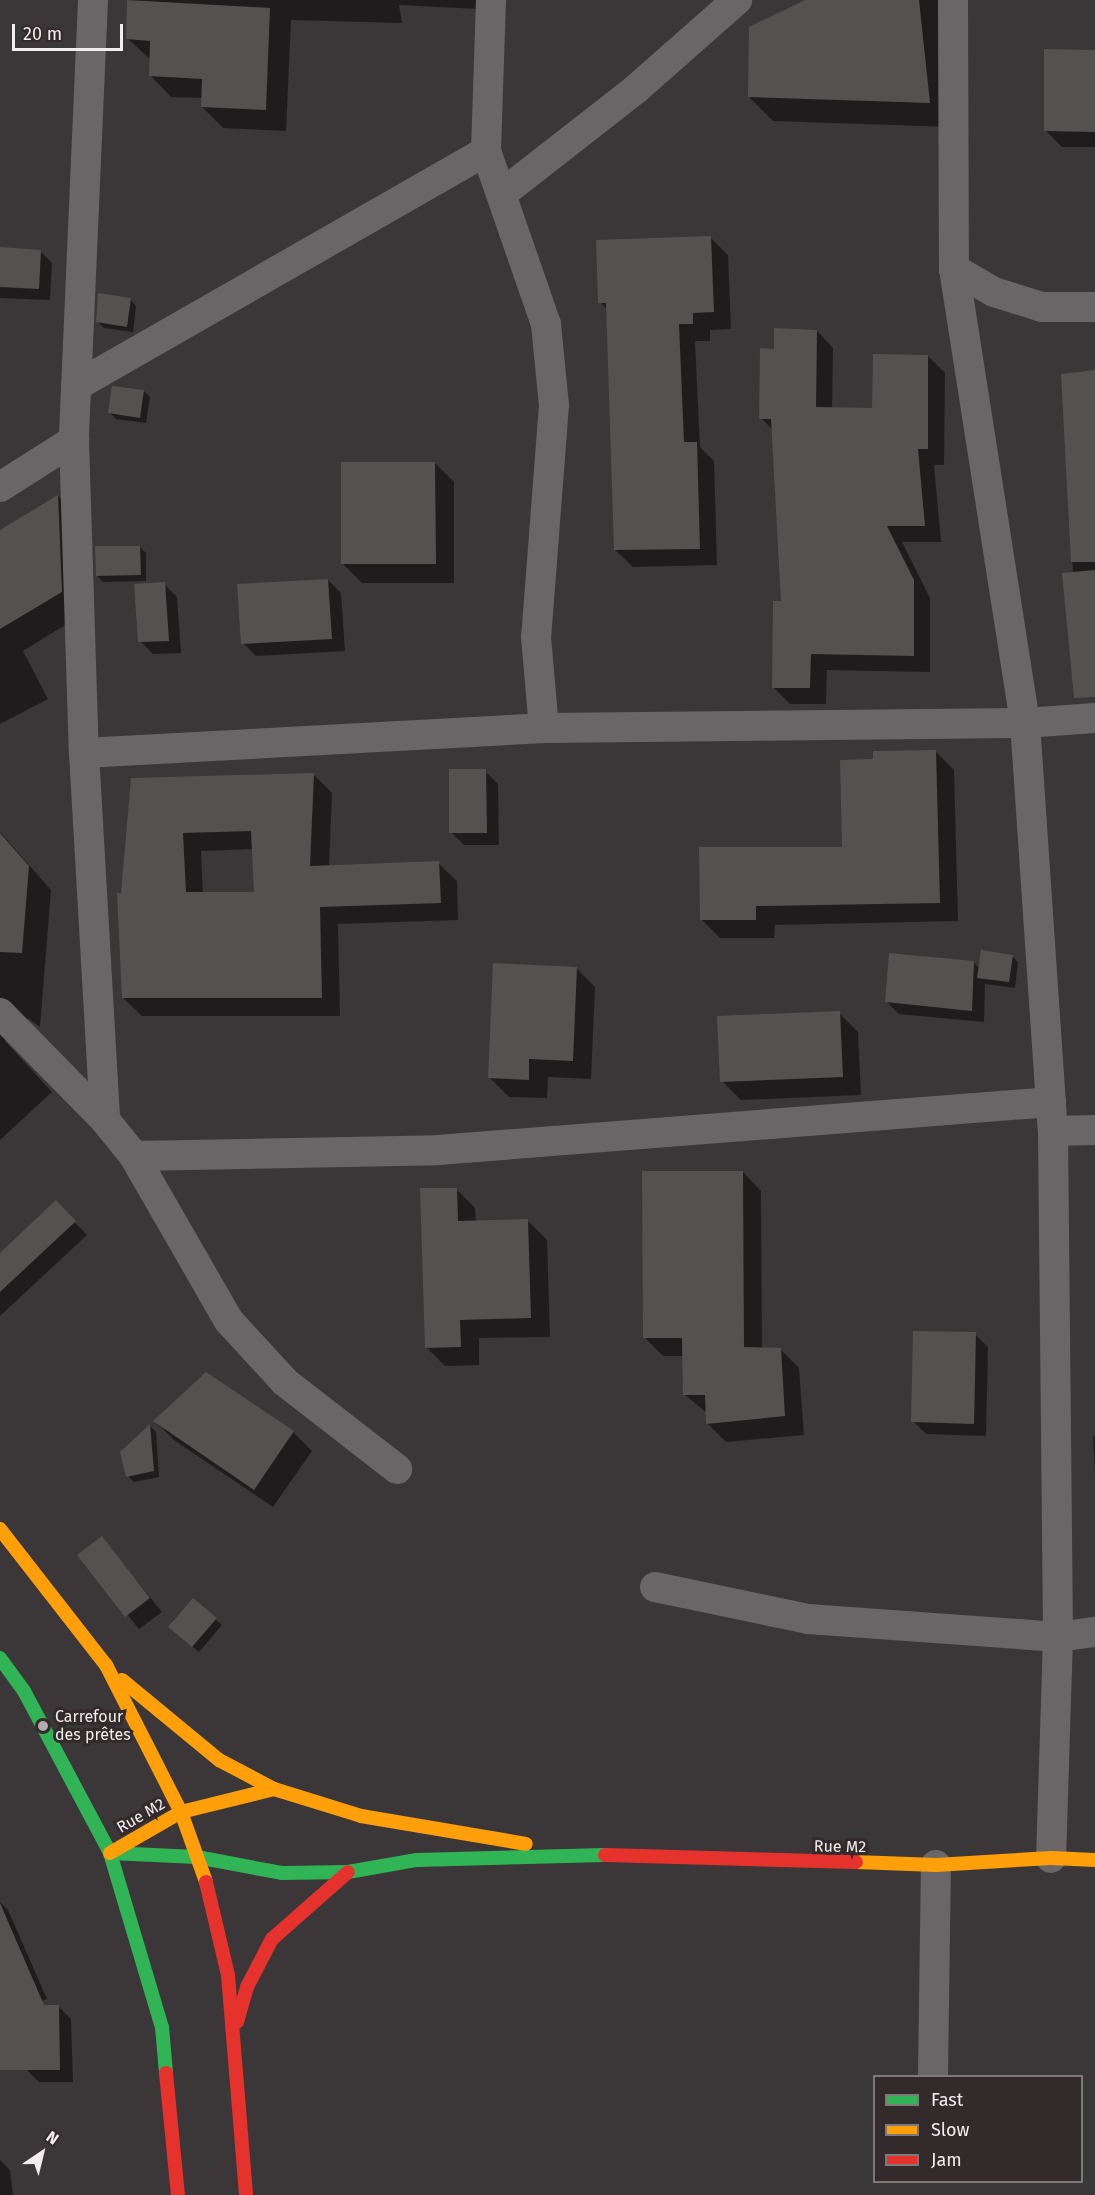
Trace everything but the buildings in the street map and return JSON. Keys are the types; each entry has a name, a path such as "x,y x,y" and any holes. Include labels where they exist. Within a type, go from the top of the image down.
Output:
{"main road":[{"path":"0,1529 106,1665 160,1715 219,1760 274,1790"},
{"path":"0,1658 24,1691 111,1853 162,2027 178,2195"},
{"path":"106,1665 181,1812 197,1857 228,1975 246,2195"},
{"name":"Rue M2","path":"111,1853 181,1812 274,1790 361,1816 584,1854"},
{"name":"Rue M2","path":"111,1853 197,1857 282,1873 348,1872 417,1860 584,1854 936,1865 1051,1858 1095,1860"},
{"path":"233,2038 247,1987 272,1939 348,1872"}],"street":[{"path":"93,0 74,440 84,753 105,1120"},
{"path":"491,0 486,151 503,193 546,324 554,405 536,637 544,728"},
{"path":"503,193 636,89 737,0"},
{"path":"953,0 954,269 1025,723 1052,1116 1058,1637 1051,1858"},
{"path":"76,386 486,151"},
{"path":"954,269 994,292 1042,308 1095,307"},
{"path":"0,488 74,440"},
{"path":"84,753 544,728 1025,723 1095,717"},
{"path":"0,1013 105,1120 134,1156 229,1321 285,1382 397,1469"},
{"path":"134,1156 438,1150 1052,1116 1095,1130"},
{"path":"655,1587 808,1619 1058,1637 1095,1632"},
{"path":"933,2075 936,1865"}],"traffic: fast":[{"path":"0,1658 24,1691 110,1853 162,2027 166,2073"},
{"path":"110,1853 197,1857 282,1873 348,1872 417,1860 605,1855"}],"traffic: slow":[{"path":"0,1529 106,1665 181,1812 206,1882"},
{"path":"122,1680 219,1760 274,1789 361,1816 526,1844"},
{"path":"110,1853 181,1812 274,1789"},
{"path":"856,1862 936,1865 1051,1858 1095,1860"}],"traffic: jam":[{"path":"605,1855 856,1862"},
{"path":"237,2022 247,1987 272,1939 348,1872"},
{"path":"206,1882 228,1975 246,2195"},
{"path":"166,2073 178,2195"}],"place":[{"name":"Carrefour des prêtes","path":"43,1726"}]}
